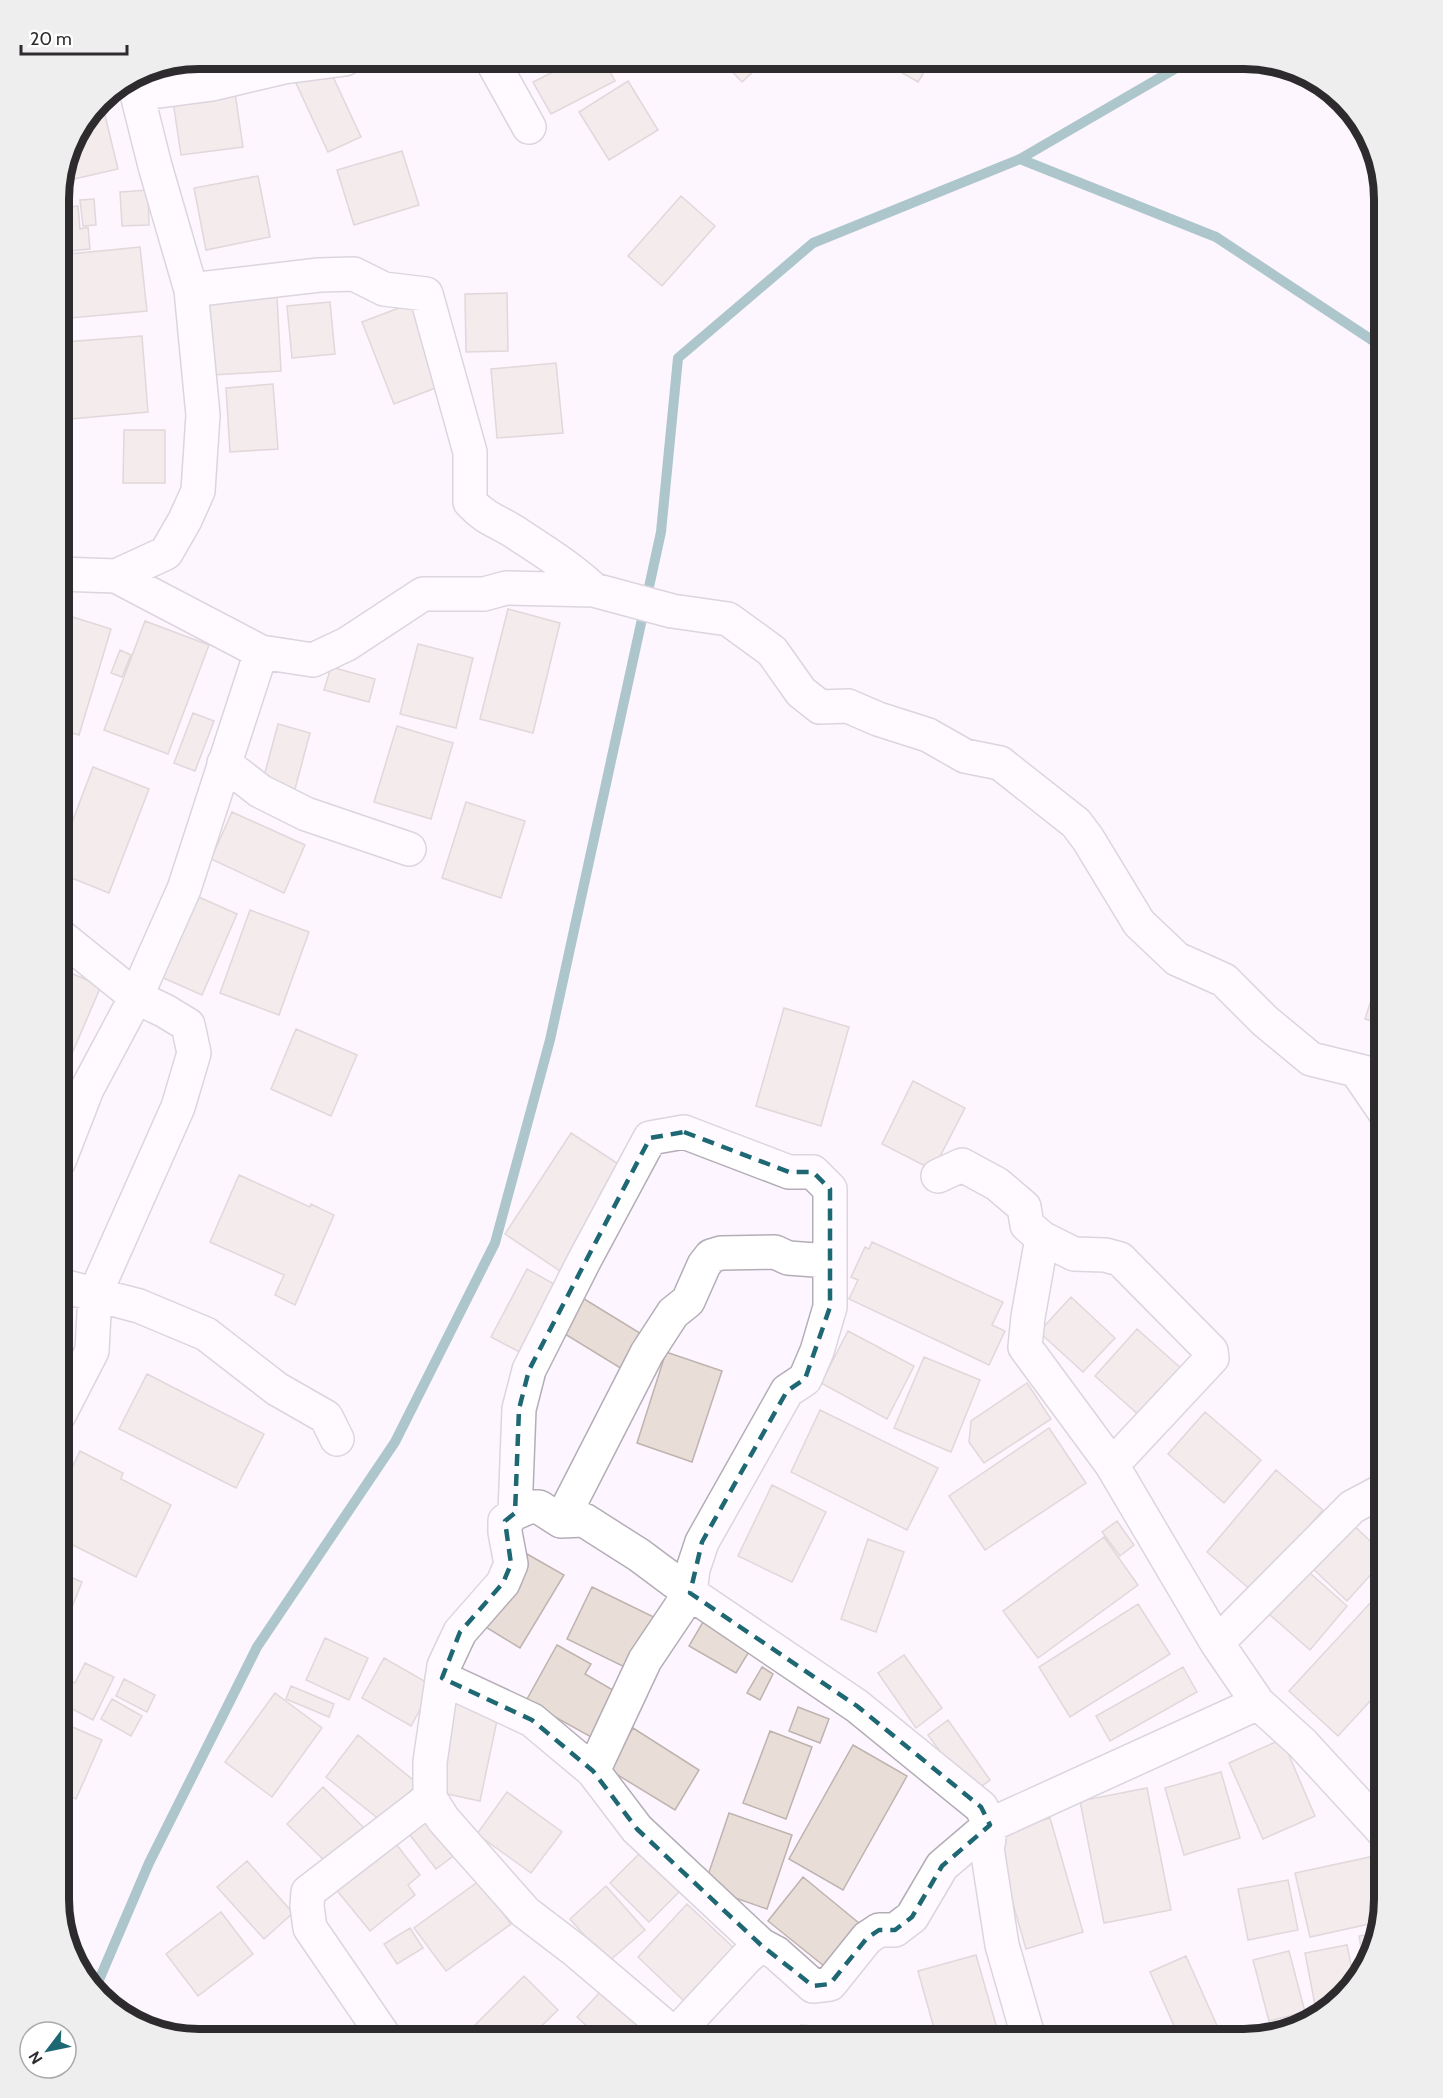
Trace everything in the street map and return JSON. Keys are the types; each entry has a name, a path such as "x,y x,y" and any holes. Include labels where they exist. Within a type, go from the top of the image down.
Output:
{"street":[{"path":"140,83 212,84 261,69"},
{"path":"497,69 529,127"},
{"path":"116,576 166,553 185,520 198,491 203,415 191,290 154,166 134,86"},
{"path":"191,290 319,275 354,274 384,289 426,294 470,452 471,502 482,515 510,530 564,566 594,590"},
{"path":"69,574 116,576 261,652 313,660 347,644 423,594 484,594 506,588 594,590 672,611 728,619 772,651 801,692 820,707 848,706 928,735 965,756 1000,763 1076,823 1139,923 1177,959 1224,980 1265,1021 1311,1059 1370,1073"},
{"path":"69,1135 87,1089 136,998 184,889 261,652"},
{"path":"224,763 260,791 306,814 409,849"},
{"path":"69,943 136,998 165,1011 188,1025 194,1053 178,1107 95,1294 92,1351 69,1396"},
{"path":"515,1513 519,1409 528,1370 650,1138 684,1132 789,1172 813,1173 830,1190 830,1307 817,1351 805,1379 787,1390 702,1542 693,1569 690,1593 645,1660 593,1771"},
{"path":"938,1176 962,1165 997,1184 1024,1207 1027,1225 1042,1238 1074,1254 1120,1259 1211,1351 1212,1358 1112,1465"},
{"path":"1042,1238 1025,1347 1112,1465 1217,1643 1257,1703 1302,1743 1374,1816"},
{"path":"561,1521 647,1353 673,1313 688,1301 704,1265 711,1256 721,1253 775,1252 788,1258 829,1261"},
{"path":"69,1288 139,1306 206,1334 277,1389 326,1417 338,1439"},
{"path":"1217,1643 1352,1507 1374,1495"},
{"path":"664,2029 576,1951 525,1912 443,1819 430,1798 430,1762 444,1666 460,1632 503,1583 511,1564 505,1521 515,1513 529,1507 539,1507 561,1521 584,1520 639,1555 690,1593 857,1706 981,1807 990,1825 987,1848 1002,1945 1026,2029"},
{"path":"442,1678 532,1720 593,1771 638,1829 761,1946 776,1953 813,1986 830,1984 867,1938 879,1930 895,1930 912,1917 942,1866 990,1825 1257,1703"},
{"path":"379,2029 310,1928 308,1892 430,1798"},
{"path":"680,2029 747,1957 761,1946"}],"highlighted area":[{"path":"684,1132 789,1172 813,1172 830,1189 830,1307 805,1379 787,1391 702,1542 690,1593 857,1706 981,1807 990,1825 942,1866 912,1917 895,1930 879,1930 867,1938 830,1984 813,1986 761,1945 637,1829 593,1771 532,1720 442,1678 460,1632 503,1583 511,1564 505,1521 515,1513 519,1409 529,1370 650,1138"}],"building":[{"path":"191,69 211,69 168,80 167,74"},
{"path":"321,69 329,69 361,137 328,152 295,81"},
{"path":"559,69 608,69 615,81 551,114 533,82"},
{"path":"730,69 756,69 742,82"},
{"path":"895,69 926,69 918,82"},
{"path":"628,81 658,130 609,160 579,112"},
{"path":"234,86 243,147 181,155 172,95"},
{"path":"104,110 118,169 71,180 73,166 82,142"},
{"path":"402,151 419,205 354,225 337,170"},
{"path":"258,176 270,237 206,250 194,188"},
{"path":"148,190 149,225 122,226 120,192"},
{"path":"681,196 715,226 662,286 628,256"},
{"path":"94,199 96,225 83,226 80,200"},
{"path":"78,206 80,229 88,227 90,249 69,251 69,207"},
{"path":"140,247 147,311 69,318 69,254"},
{"path":"507,293 508,351 466,352 465,294"},
{"path":"277,297 281,371 212,375 207,301"},
{"path":"330,302 335,354 292,358 287,306"},
{"path":"412,303 443,385 394,404 362,322"},
{"path":"142,336 148,412 71,419 69,342"},
{"path":"556,363 563,433 497,438 491,369"},
{"path":"273,384 278,449 230,452 226,388"},
{"path":"124,430 165,430 165,483 123,483"},
{"path":"508,609 560,623 533,733 480,719"},
{"path":"69,616 111,629 79,735 69,732"},
{"path":"145,621 209,645 168,754 104,730"},
{"path":"418,644 473,658 456,728 400,714"},
{"path":"120,650 131,655 122,677 111,673"},
{"path":"331,667 375,679 369,702 324,690"},
{"path":"193,713 214,721 195,771 174,763"},
{"path":"278,724 310,733 295,789 263,780"},
{"path":"397,726 453,743 431,819 374,802"},
{"path":"93,767 149,789 109,893 69,877 69,831"},
{"path":"466,802 525,821 501,898 442,878"},
{"path":"232,812 305,845 284,893 211,859"},
{"path":"185,891 237,914 202,995 150,972"},
{"path":"250,910 309,932 279,1015 220,993"},
{"path":"69,972 101,986 71,1056 69,1055"},
{"path":"1374,991 1374,1022 1365,1019"},
{"path":"784,1008 849,1027 821,1126 756,1106"},
{"path":"296,1029 357,1055 331,1116 271,1089"},
{"path":"913,1081 965,1108 933,1170 882,1144"},
{"path":"571,1133 626,1169 560,1271 505,1234"},
{"path":"239,1175 310,1207 311,1204 334,1215 295,1305 275,1295 284,1275 210,1242"},
{"path":"872,1242 1003,1302 992,1325 1005,1331 989,1365 849,1299 858,1280 851,1277 865,1247 869,1249"},
{"path":"527,1269 563,1289 527,1356 491,1337"},
{"path":"581,1297 643,1335 622,1369 560,1331"},
{"path":"1071,1297 1115,1338 1083,1372 1039,1332"},
{"path":"1137,1329 1183,1370 1141,1417 1095,1376"},
{"path":"848,1331 914,1366 887,1419 821,1383"},
{"path":"666,1352 722,1371 692,1462 637,1443"},
{"path":"924,1357 980,1380 951,1452 894,1428"},
{"path":"147,1374 264,1434 236,1488 119,1429"},
{"path":"1027,1383 1051,1419 984,1463 969,1442 971,1421"},
{"path":"820,1410 938,1468 907,1530 791,1472"},
{"path":"1205,1412 1261,1460 1224,1503 1168,1454"},
{"path":"1049,1428 1086,1483 985,1550 949,1496"},
{"path":"80,1451 123,1473 121,1479 171,1505 136,1577 69,1543 69,1474"},
{"path":"1276,1470 1323,1510 1253,1592 1207,1552"},
{"path":"772,1485 826,1512 792,1582 738,1556"},
{"path":"1348,1520 1374,1545 1374,1571 1347,1601 1308,1564"},
{"path":"1117,1521 1134,1545 1120,1556 1102,1532"},
{"path":"1104,1537 1138,1585 1038,1658 1003,1611"},
{"path":"868,1539 904,1552 876,1632 841,1619"},
{"path":"527,1554 564,1575 520,1648 484,1626"},
{"path":"1301,1565 1347,1606 1310,1650 1263,1609"},
{"path":"69,1576 82,1582 69,1615"},
{"path":"592,1587 660,1620 635,1672 567,1639"},
{"path":"1373,1600 1374,1697 1338,1736 1289,1691"},
{"path":"1138,1604 1170,1654 1070,1717 1039,1667"},
{"path":"703,1622 750,1650 736,1673 689,1646"},
{"path":"325,1638 368,1658 349,1700 306,1680"},
{"path":"557,1645 591,1664 585,1674 618,1693 593,1738 526,1701"},
{"path":"904,1655 942,1708 916,1728 878,1673"},
{"path":"384,1658 433,1686 411,1726 362,1698"},
{"path":"85,1663 114,1677 93,1720 69,1707 69,1680 75,1683"},
{"path":"762,1667 773,1674 760,1700 747,1693"},
{"path":"1183,1667 1197,1692 1110,1741 1096,1716"},
{"path":"124,1679 155,1695 147,1712 116,1696"},
{"path":"291,1686 334,1704 329,1717 286,1699"},
{"path":"275,1693 322,1728 272,1797 225,1762"},
{"path":"112,1699 142,1716 131,1736 101,1719"},
{"path":"451,1701 499,1711 480,1801 433,1791"},
{"path":"798,1707 829,1719 820,1743 789,1731"},
{"path":"948,1720 990,1780 971,1794 928,1735"},
{"path":"69,1725 102,1740 76,1799 69,1796"},
{"path":"633,1728 699,1770 675,1810 608,1769"},
{"path":"770,1731 812,1747 786,1819 743,1803"},
{"path":"358,1735 417,1783 385,1824 326,1777"},
{"path":"1282,1739 1315,1816 1263,1839 1229,1763"},
{"path":"853,1745 907,1776 843,1890 789,1859"},
{"path":"1221,1772 1240,1838 1184,1855 1165,1788"},
{"path":"323,1787 367,1831 331,1867 287,1824"},
{"path":"1147,1788 1171,1910 1104,1923 1080,1801"},
{"path":"507,1792 562,1832 531,1873 477,1834"},
{"path":"427,1808 460,1851 436,1869 404,1827"},
{"path":"729,1813 792,1835 767,1909 704,1887"},
{"path":"1050,1818 1083,1932 1026,1949 993,1834"},
{"path":"389,1835 420,1875 408,1885 415,1895 370,1931 330,1882"},
{"path":"645,1848 683,1888 649,1922 610,1883"},
{"path":"1370,1857 1374,1874 1372,1923 1310,1937 1295,1873"},
{"path":"247,1861 293,1913 264,1939 217,1887"},
{"path":"803,1877 859,1923 824,1966 768,1921"},
{"path":"1288,1880 1298,1930 1248,1940 1238,1889"},
{"path":"479,1881 511,1924 446,1971 414,1928"},
{"path":"606,1886 645,1930 608,1962 570,1919"},
{"path":"687,1904 734,1948 684,2001 638,1957"},
{"path":"221,1912 253,1954 198,1996 166,1954"},
{"path":"410,1928 423,1948 397,1964 384,1944"},
{"path":"1369,1934 1362,1953 1359,1936"},
{"path":"1347,1945 1352,1971 1336,1991 1321,2004 1315,2005 1305,1953"},
{"path":"1289,1951 1305,2012 1269,2021 1253,1960"},
{"path":"976,1955 997,2029 934,2029 918,1971"},
{"path":"1186,1956 1219,2029 1176,2029 1150,1972"},
{"path":"524,1976 558,2010 538,2029 471,2029"},
{"path":"604,1988 648,2029 590,2029 577,2017"},
{"path":"801,2025 851,2029 801,2029"}],"waterway":[{"path":"99,1981 149,1863 257,1647 395,1442 495,1243 550,1040 661,532 678,358 813,243 1020,159 1175,69"},
{"path":"1020,159 1216,237 1374,341"}]}
